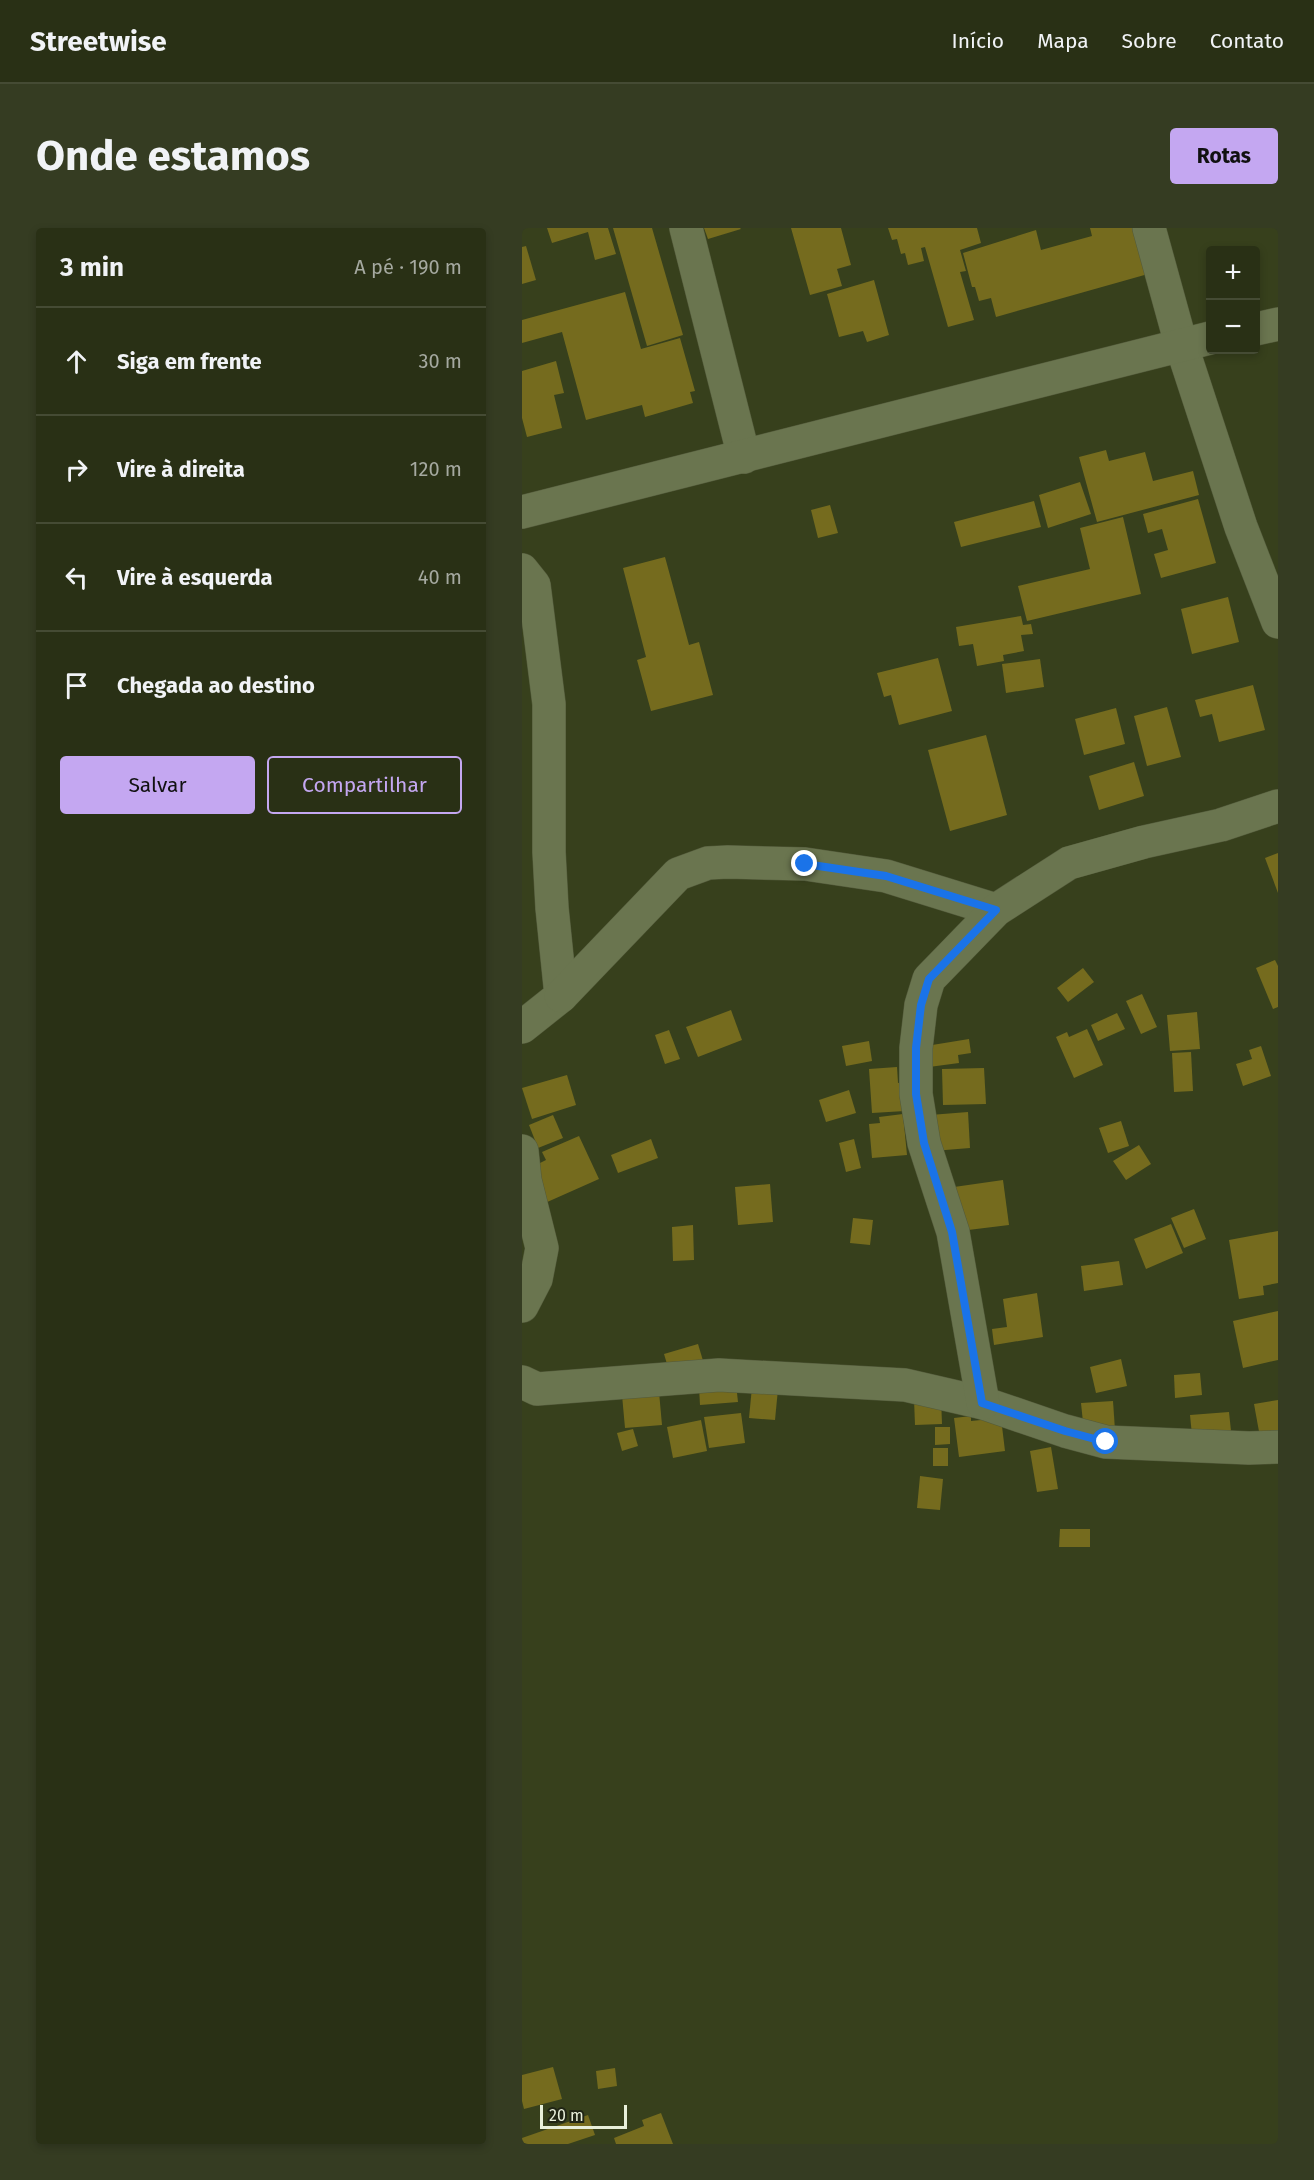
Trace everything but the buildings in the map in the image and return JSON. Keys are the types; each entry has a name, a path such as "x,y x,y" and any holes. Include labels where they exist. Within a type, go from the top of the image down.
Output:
{"street":[{"path":"686,228 744,457"},
{"path":"1149,228 1196,341 1240,527 1278,622"},
{"path":"1260,327 1278,324"},
{"path":"522,512 1196,341"},
{"path":"522,570 534,585 549,704 549,852 561,996"},
{"path":"982,1403 952,1232 924,1143 916,1094 916,1048 921,1005 929,979 996,910 1069,864 1144,842 1221,825 1278,806"},
{"path":"522,1028 561,996 678,874 708,863 805,864 886,876 996,910"},
{"path":"522,1151 525,1180 542,1248 536,1279 522,1306"},
{"path":"522,1382 537,1389 719,1375 905,1385 982,1403 1065,1431 1106,1442 1249,1448 1278,1446"}],"route":[{"path":"805,864 886,876 996,910 929,979 921,1005 916,1048 916,1094 924,1143 952,1232 966,1301 982,1403 1065,1431 1106,1442"}]}
